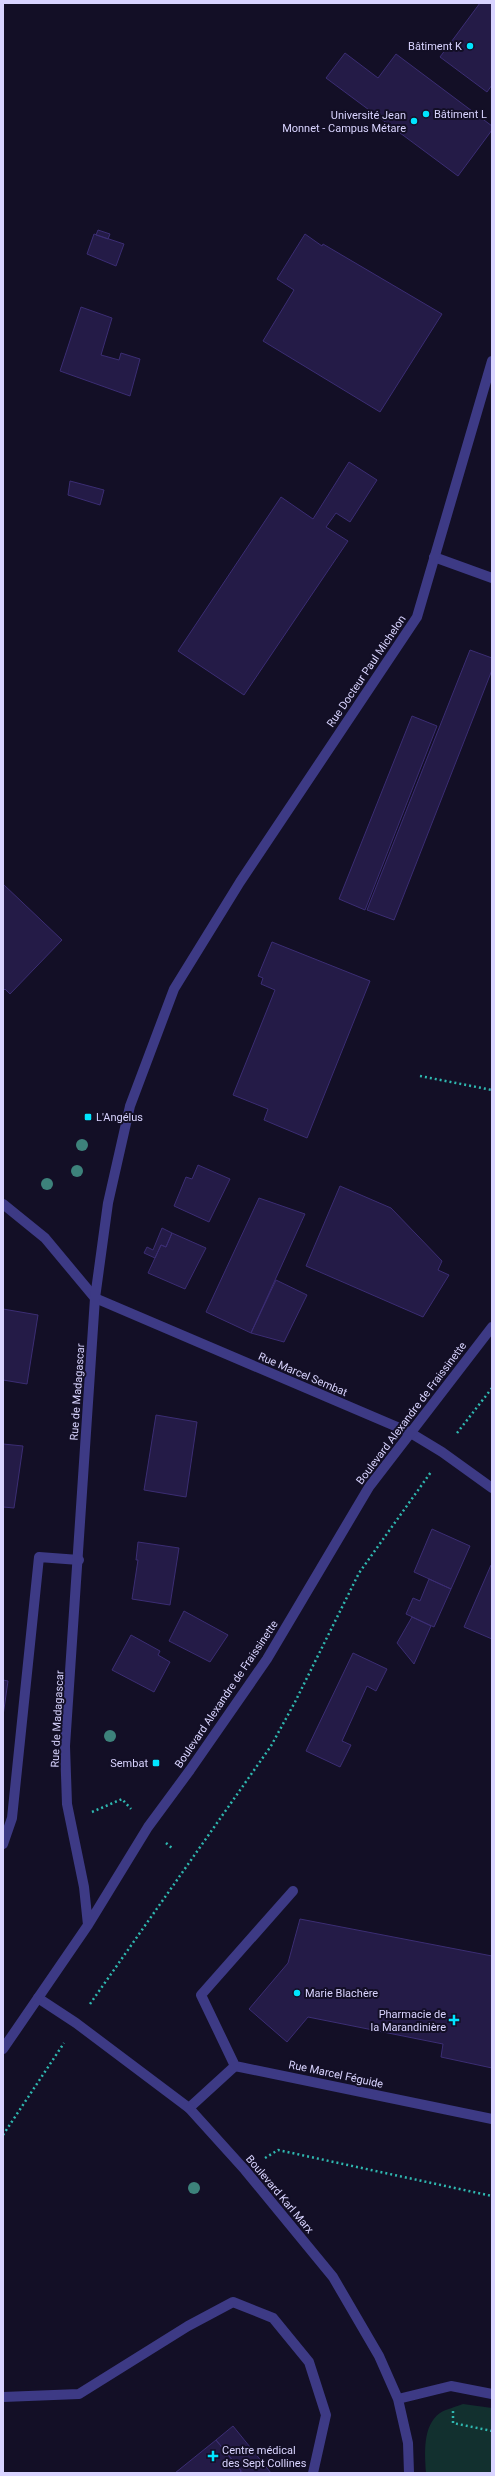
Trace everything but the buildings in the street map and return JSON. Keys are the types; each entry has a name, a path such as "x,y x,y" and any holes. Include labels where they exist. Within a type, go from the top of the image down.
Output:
{"street":[{"name":"Rue Docteur Paul Michelon","path":"95,1298 108,1203 130,1106 174,989 240,882 417,617 492,360"},
{"path":"434,557 492,578"},
{"path":"3,1204 45,1238 95,1298"},
{"name":"Rue Marcel Sembat","path":"95,1298 409,1432 442,1452 492,1488"},
{"name":"Rue de Madagascar","path":"88,1925 84,1887 67,1804 65,1746 95,1298"},
{"name":"Boulevard Alexandre de Fraissinette","path":"3,2050 88,1925 148,1827 190,1770 267,1659 369,1487 409,1432 492,1328"},
{"path":"3,1844 12,1818 39,1557 78,1560"},
{"path":"189,2108 235,2066 201,1995 293,1891"},
{"name":"Boulevard Karl Marx","path":"38,1998 76,2024 189,2108 245,2170 333,2277 379,2356 398,2399 408,2442 409,2473"},
{"name":"Rue Marcel Féguide","path":"235,2066 492,2119"},
{"path":"3,2397 79,2394 188,2326 233,2302 273,2318 309,2362 326,2415 313,2473"},
{"path":"398,2399 451,2386 492,2394"}],"path":[{"path":"420,1076 492,1090"},
{"path":"3,2135 76,2024 271,1746 295,1702 359,1573 426,1481 442,1452 492,1388"},
{"path":"245,2170 278,2150 492,2196"},
{"path":"451,2386 453,2423 492,2430"}],"green space":[{"path":"463,2404 492,2408 492,2473 426,2473 425,2449 427,2433 430,2425 440,2413"}],"place":[{"name":"Bâtiment K","path":"470,46"},
{"name":"Bâtiment L","path":"426,114"},
{"name":"Université Jean Monnet - Campus Métare","path":"414,121"},
{"name":"L'Angélus","path":"88,1117"},
{"name":"Sembat","path":"156,1763"},
{"name":"Marie Blachère","path":"297,1993"},
{"name":"Pharmacie de la Marandinière","path":"454,2020"},
{"name":"Centre médical des Sept Collines","path":"213,2456"}]}
